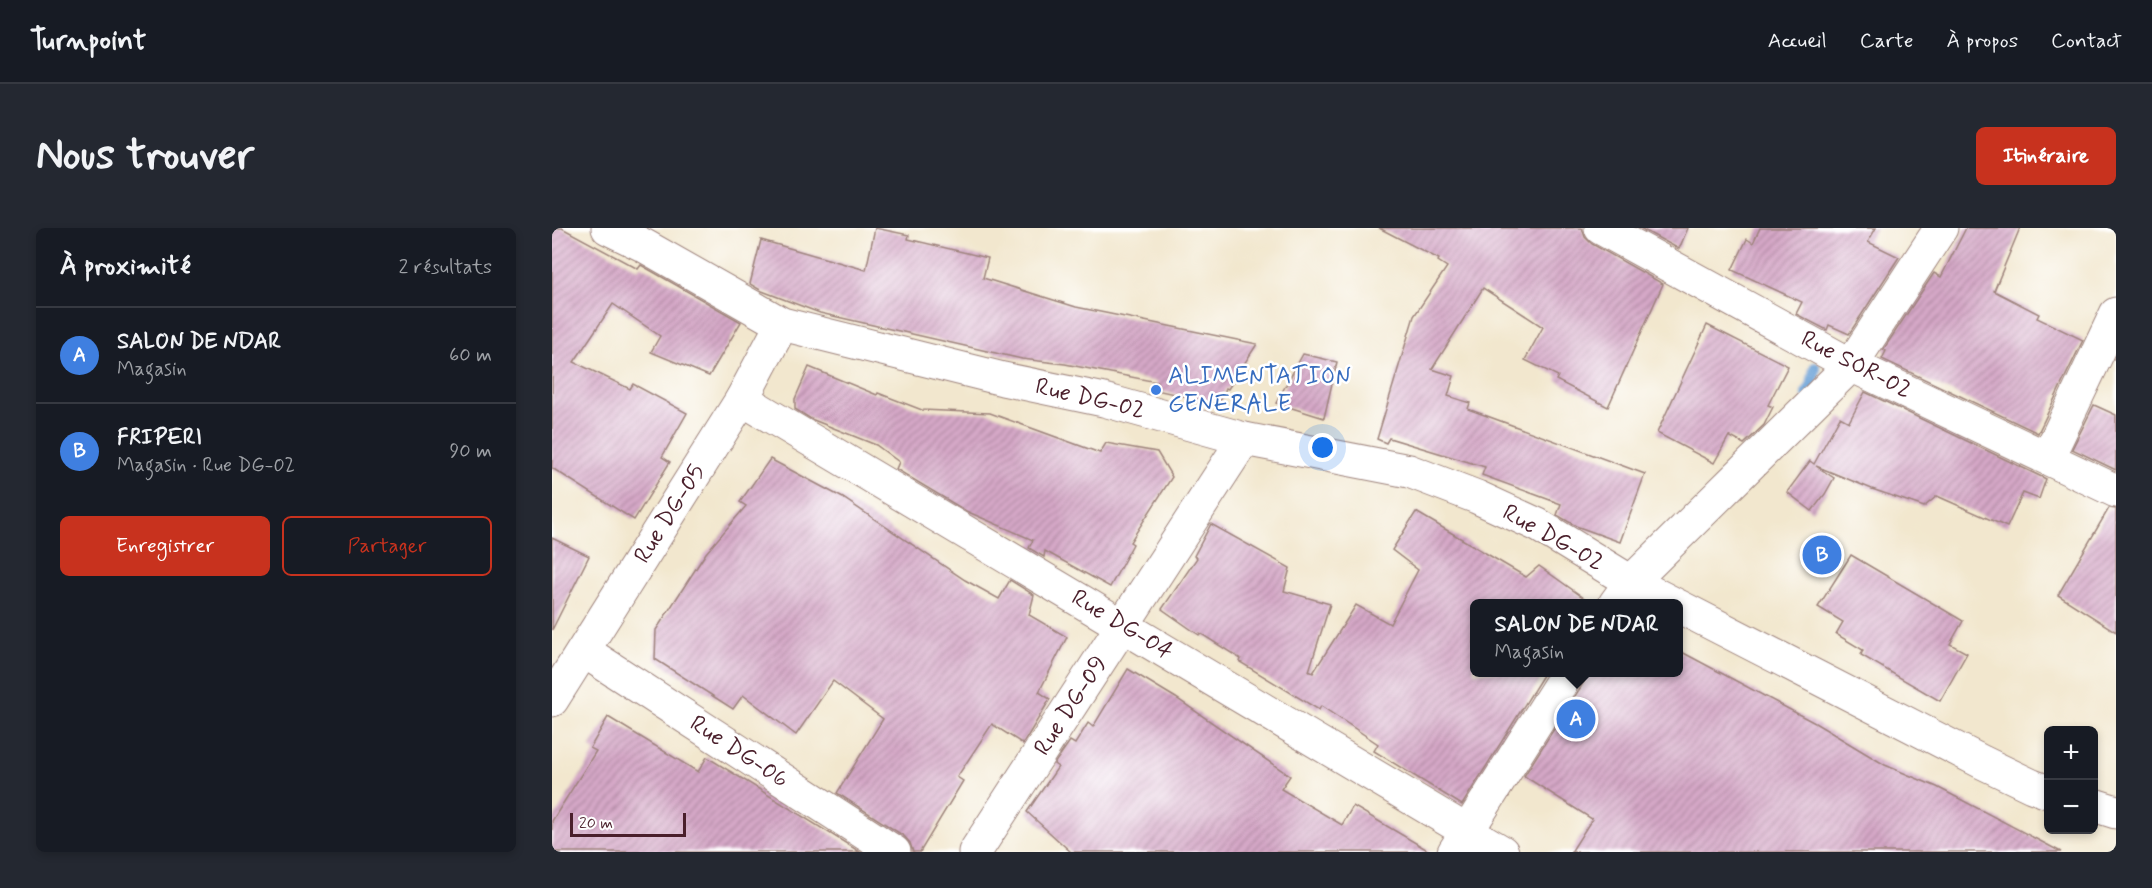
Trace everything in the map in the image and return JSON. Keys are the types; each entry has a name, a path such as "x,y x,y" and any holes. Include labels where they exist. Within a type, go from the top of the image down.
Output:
{"street":[{"name":"Rue DG-02","path":"608,228 644,245 782,324 1003,379 1104,400 1244,439 1409,471 1477,497 1538,525 1623,593 1654,599"},
{"name":"Rue SOR-02","path":"1601,228 1851,365 2116,491"},
{"path":"1623,593 1851,365 1941,228"},
{"path":"2048,457 2116,314"},
{"name":"Rue DG-05","path":"552,700 742,399 782,324"},
{"name":"Rue DG-04","path":"742,399 1123,626 1461,841 1502,852"},
{"name":"Rue DG-09","path":"975,852 1244,439"},
{"path":"1683,609 1982,762 2044,790"},
{"name":"Rue DG-06","path":"584,651 894,852"},
{"path":"1461,841 1565,677"},
{"path":"2098,807 2116,812"}],"building":[{"path":"552,228 562,228 638,269 641,265 741,322 709,376 651,352 660,336 613,304 574,362 630,389 633,384 687,413 662,457 670,462 634,520 552,468"},
{"path":"875,228 909,235 908,239 988,258 983,278 1076,307 1257,344 1228,389 1226,388 1219,404 1156,390 1157,382 1065,364 1022,359 820,313 762,291 750,284 761,240 866,270"},
{"path":"1379,228 1582,228 1585,237 1592,244 1663,284 1608,407 1556,380 1558,376 1525,360 1543,327 1483,288 1432,369 1454,376 1448,396 1470,403 1468,409 1645,474 1620,542 1576,526 1557,515 1561,504 1482,475 1485,467 1389,438 1386,443 1377,439 1414,316 1447,267 1438,261 1439,259"},
{"path":"1640,228 1688,228 1679,249"},
{"path":"1760,228 1876,228 1868,242 1899,257 1849,334 1829,325 1827,330 1796,314 1802,302 1732,270 1747,239 1753,243"},
{"path":"1966,228 2020,228 1994,291 2039,314 2037,318 2083,340 2038,433 1882,359 1886,351 1883,350 1934,273 1941,277"},
{"path":"1707,325 1788,366 1768,405 1773,407 1764,425 1744,444 1729,436 1714,463 1657,433"},
{"path":"1303,354 1337,362 1324,418 1276,403"},
{"path":"809,367 877,395 878,393 922,410 990,413 1100,453 1106,443 1157,452 1172,477 1130,542 1133,544 1110,587 1045,551 1044,557 1029,548 1033,540 966,511 896,469 899,462 876,445 811,419 795,409 795,399"},
{"path":"1865,392 2046,479 2039,499 2023,493 2007,527 1937,496 1924,507 1816,466 1834,478 1812,511 1787,492 1810,461 1814,464 1840,417 1849,422"},
{"path":"2094,405 2116,415 2116,470 2072,449"},
{"path":"770,459 843,498 965,580 999,599 1010,580 1034,595 1029,615 1067,637 1039,692 1050,699 1023,744 992,724 957,777 963,781 920,852 913,852 904,836 837,793 883,719 833,681 796,735 743,695 733,709 655,659 656,630 706,553 746,506 740,502"},
{"path":"2109,508 2116,509 2116,632 2058,595"},
{"path":"1416,512 1526,577 1539,566 1585,599 1470,599 1470,677 1542,677 1462,805 1374,751 1378,744 1321,706 1319,710 1240,662 1241,659 1200,633 1199,635 1162,609 1197,558 1194,556 1211,524 1290,568 1284,591 1330,604 1309,671 1313,673 1356,605 1390,624 1418,570 1392,550"},
{"path":"552,538 589,556 552,630"},
{"path":"1851,555 1963,621 1950,644 1967,653 1940,701 1861,655 1863,650 1836,634 1843,622 1818,607"},
{"path":"1683,653 1815,723 1885,765 1937,787 2061,852 1571,852 1592,819 1524,776 1586,677 1683,677"},
{"path":"1128,669 1176,698 1290,776 1281,789 1342,825 1353,806 1431,852 1071,852 1027,812 1058,767 1054,764 1070,741 1075,744 1088,723 1093,727"},
{"path":"608,717 698,772 707,757 860,852 552,852 552,821 596,751 590,748"}],"waterway":[{"path":"1807,393 1812,386 1815,368"}],"place":[{"name":"ALIMENTATION GENERALE","path":"1156,390"},
{"name":"FRIPERI","path":"1822,555"},
{"name":"SALON DE NDAR","path":"1576,719"}]}
